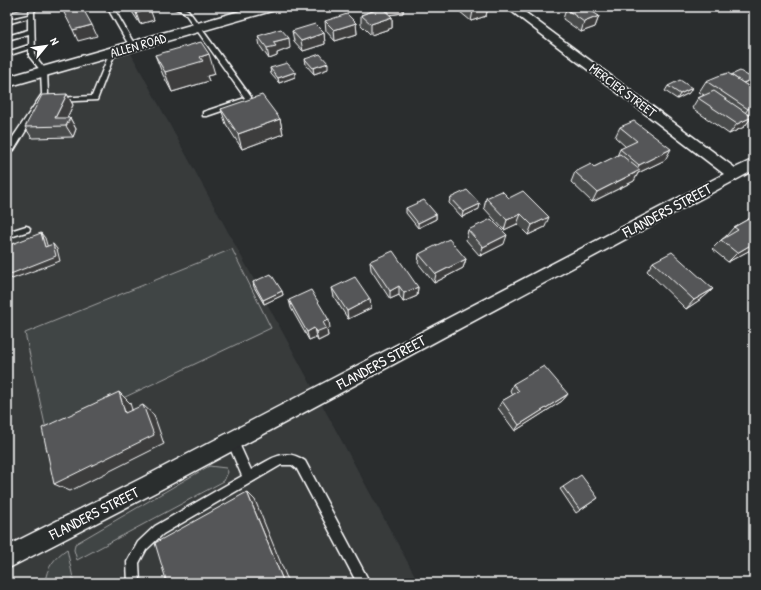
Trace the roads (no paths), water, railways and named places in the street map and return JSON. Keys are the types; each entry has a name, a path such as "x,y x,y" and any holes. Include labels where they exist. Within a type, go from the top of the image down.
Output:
{"main road":[{"name":"ALLEN ROAD","path":"7,82 270,7"}],"street":[{"name":"MERCIER STREET","path":"511,7 734,174"},
{"name":"FLANDERS STREET","path":"7,558 232,441 754,164"}],"lane":[{"path":"7,150 12,148 45,94 44,71 32,56 31,12 34,7"},
{"path":"110,7 133,46"},
{"path":"175,7 186,11 199,27 249,99 205,114"},
{"path":"7,22 31,16"},
{"path":"7,38 32,31"},
{"path":"7,54 32,46"},
{"path":"41,101 95,98 112,53"},
{"path":"7,235 26,228"},
{"path":"232,441 249,478"},
{"path":"134,583 133,562 142,546 159,530 280,460 294,460 301,465 364,583"}]}
